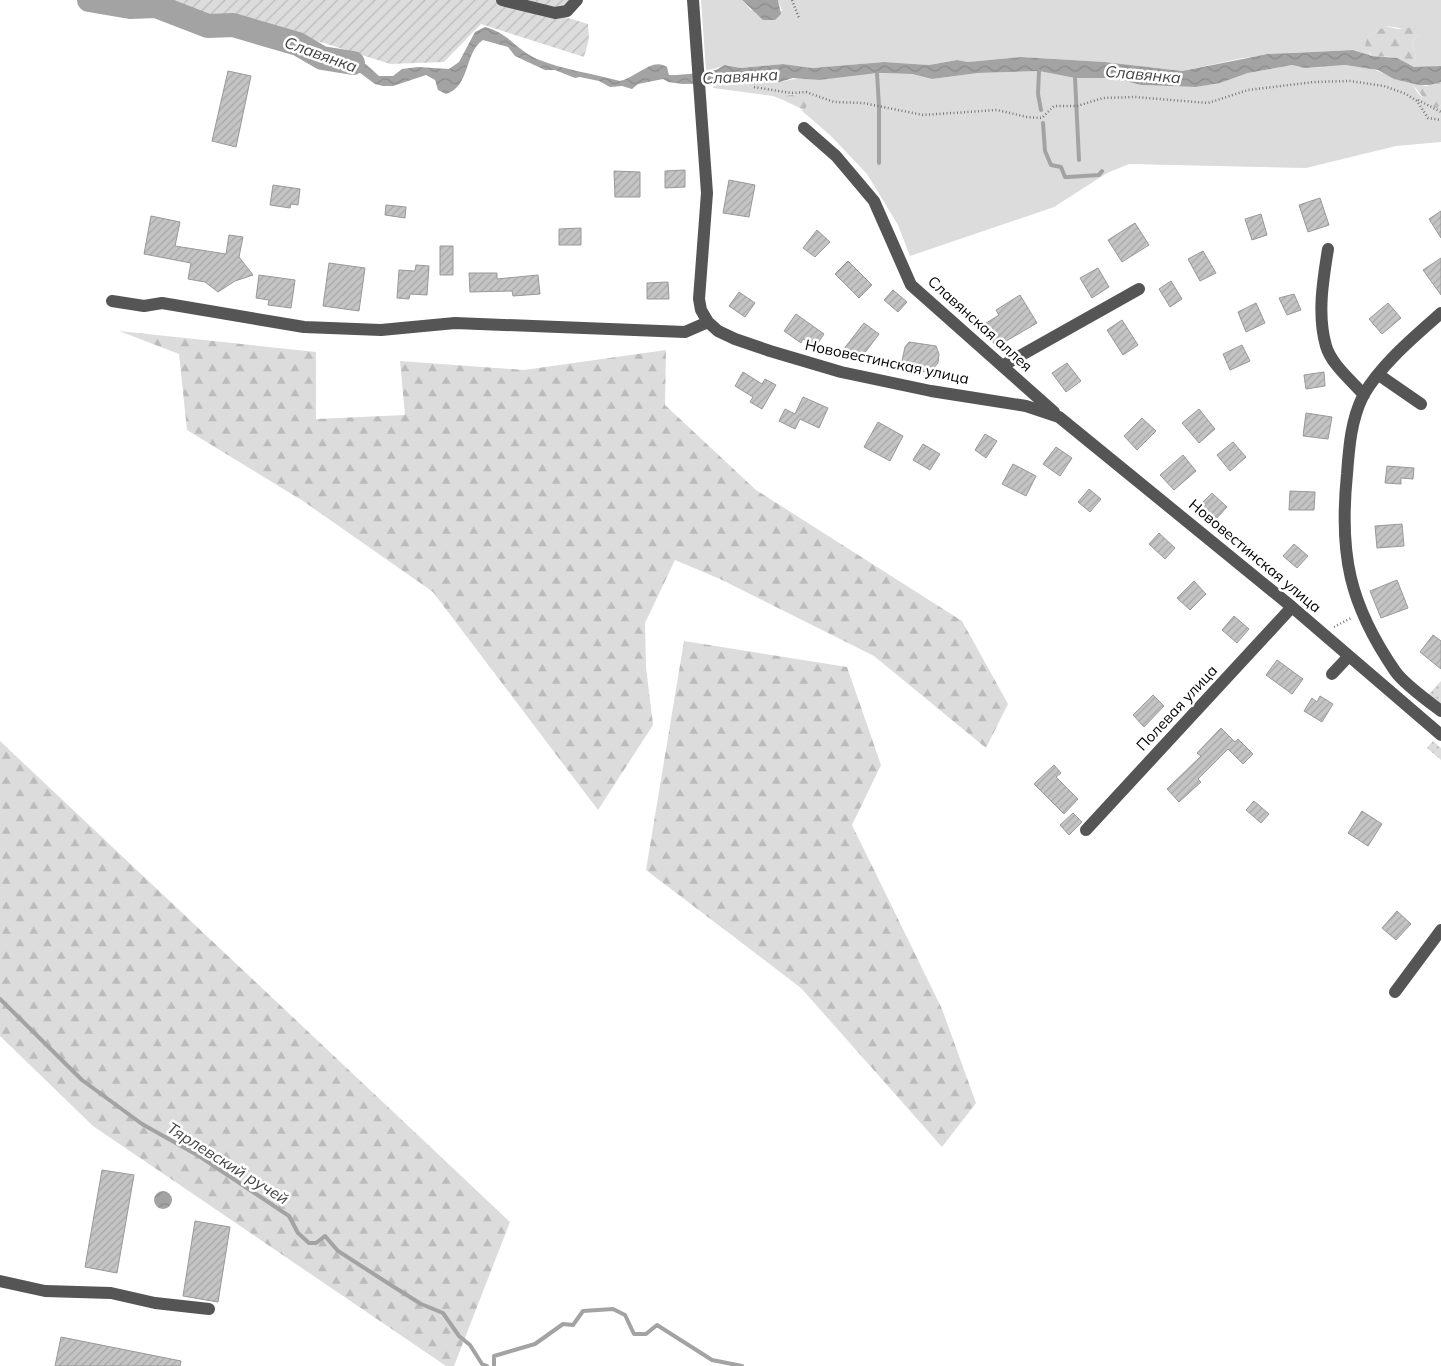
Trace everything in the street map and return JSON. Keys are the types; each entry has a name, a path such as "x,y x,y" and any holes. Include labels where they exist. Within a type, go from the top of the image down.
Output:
{"street":[{"path":"502,0 555,13 567,11 577,0"},
{"path":"112,301 144,306 162,303 304,327 380,330 455,323 685,332 708,322 701,310 699,299 707,193 693,0"},
{"name":"Славянская аллея","path":"804,128 836,156 874,201 911,285 1059,417"},
{"path":"1328,249 1322,286 1322,313 1326,347 1364,395"},
{"path":"1002,366 1140,289"},
{"path":"1441,313 1398,352 1364,395 1355,416 1350,444 1345,520 1347,562 1351,586 1361,613 1395,671 1441,711"},
{"name":"Нововестинская улица","path":"708,322 734,339 841,372 931,391 1026,406 1059,417 1292,607 1441,735"},
{"path":"1379,375 1420,404"},
{"name":"Полевая улица","path":"1086,830 1292,607"},
{"path":"1332,674 1348,656"},
{"path":"1386,689 1395,671"},
{"path":"1395,992 1441,930"},
{"path":"0,1281 45,1291 111,1293 155,1303 209,1309"}],"path":[{"path":"792,0 800,18"},
{"path":"754,87 791,93 806,92 834,102 863,103 923,115 997,110 1027,117 1042,118 1054,106 1076,106 1103,98 1151,97 1208,103 1248,90 1314,82 1362,82 1384,86 1414,98 1441,112"},
{"path":"1414,98 1428,118 1441,120"},
{"path":"1321,633 1361,613"}],"green space":[{"path":"166,0 570,0 558,15 588,24 589,39 584,57 481,24 444,62 390,64 324,43 217,16"},
{"path":"701,0 742,0 751,10 782,11 778,0 1441,0 1441,66 1422,68 1408,66 1414,62 1416,56 1412,42 1419,35 1407,30 1385,26 1367,37 1369,53 1372,56 1353,50 1287,53 1243,58 1182,71 1105,62 1021,57 968,62 957,60 929,65 884,62 812,68 783,64 741,68 727,65 706,71"},
{"path":"1385,26 1398,29 1415,27 1419,29 1419,35 1412,42 1416,56 1414,62 1408,66 1392,57 1372,56 1365,47 1367,37"},
{"path":"1292,65 1300,67 1362,66 1413,83 1416,91 1423,98 1439,107 1441,105 1441,142 1396,146 1306,168 1129,164 1107,173 1054,207 910,256 898,225 867,174 831,136 801,110 804,110 795,94 788,95 783,100 773,96 713,88 713,83 756,80 780,82 799,78 819,80 862,73 912,74 932,79 978,73 1039,71 1075,78 1114,78 1141,85 1196,87 1220,83 1248,73"},
{"path":"1441,82 1441,105 1437,108 1430,106 1413,85 1413,83 1426,86"},
{"path":"801,93 808,99 804,110 783,100 785,96"},
{"path":"119,331 316,352 316,419 405,415 400,361 524,370 666,350 665,405 756,490 962,621 1008,704 986,748 874,656 720,579 675,560 645,623 646,667 653,725 598,810 433,592 303,501 187,430 179,354"},
{"path":"684,641 847,667 881,765 852,825 942,1009 976,1103 942,1147 801,988 646,870"},
{"path":"1441,681 1441,704 1428,695"},
{"path":"0,741 510,1222 454,1366 446,1366 93,1126 0,1036"},
{"path":"1433,741 1441,748 1441,760 1427,748"}],"water":[{"path":"742,0 778,0 781,14 775,20 763,20"},
{"path":"485,27 500,33 523,51 546,63 620,81 650,66 656,65 667,67 669,75 672,75 694,74 718,69 725,65 741,68 783,64 812,68 884,62 929,65 957,60 968,62 1021,57 1105,62 1182,71 1268,54 1353,50 1372,56 1397,58 1414,67 1441,66 1441,82 1419,85 1394,79 1378,70 1346,65 1305,68 1292,65 1248,73 1220,83 1196,87 1141,85 1114,78 1075,78 1039,71 978,73 932,79 912,74 877,73 819,80 793,78 780,82 756,80 730,83 683,84 668,82 663,79 638,84 632,89 622,86 610,87 599,81 580,77 575,78 555,70 545,70 515,56 508,47 483,40 473,52 460,84 446,94 438,90 435,80 426,75 393,86 383,86 375,84 352,67 323,61 321,49 333,50 361,60 379,76 393,76 402,69 418,67 449,69 459,62 475,32"},
{"path":"159,1191 167,1191 172,1196 170,1207 159,1209 154,1204 154,1196"}],"building":[{"path":"228,71 251,76 236,147 212,141"},
{"path":"685,170 685,187 665,188 665,171"},
{"path":"614,171 640,172 640,197 615,197"},
{"path":"729,180 755,185 749,217 723,213"},
{"path":"273,185 300,189 298,205 291,204 290,208 270,205"},
{"path":"1320,198 1329,225 1308,232 1299,205"},
{"path":"386,205 406,207 405,218 385,215"},
{"path":"1441,211 1441,238 1429,219"},
{"path":"1261,214 1267,235 1252,240 1245,219"},
{"path":"151,216 180,222 175,246 226,254 229,235 243,237 239,257 253,275 235,281 218,292 205,282 188,279 191,263 144,254"},
{"path":"1135,223 1149,245 1122,262 1108,240"},
{"path":"581,228 581,245 559,245 559,229"},
{"path":"817,230 830,242 815,257 803,248"},
{"path":"440,246 453,246 453,275 440,275"},
{"path":"1203,251 1216,273 1200,281 1188,259"},
{"path":"1441,258 1441,295 1423,270"},
{"path":"848,261 872,285 859,298 835,274"},
{"path":"329,263 365,268 359,311 323,306"},
{"path":"416,265 429,266 427,295 410,294 409,299 397,298 399,270 415,271"},
{"path":"1098,268 1109,287 1092,298 1080,278"},
{"path":"469,273 497,273 497,279 538,275 540,294 513,296 512,291 470,292"},
{"path":"259,275 295,280 291,308 268,305 269,300 256,298"},
{"path":"1171,281 1182,299 1170,307 1159,289"},
{"path":"668,282 669,299 647,299 647,283"},
{"path":"893,290 907,302 898,312 884,300"},
{"path":"739,292 755,303 745,317 729,306"},
{"path":"1294,294 1301,310 1287,315 1279,298"},
{"path":"1020,295 1037,323 996,347 983,325 999,315 996,310"},
{"path":"1256,303 1265,323 1246,332 1238,312"},
{"path":"1388,303 1401,318 1382,334 1369,319"},
{"path":"796,314 824,334 816,346 803,339 801,343 784,331"},
{"path":"1122,320 1138,345 1123,355 1107,330"},
{"path":"864,323 879,334 858,362 843,350"},
{"path":"909,342 936,346 939,354 938,363 930,372 904,370 901,365 905,347"},
{"path":"1242,345 1250,361 1230,370 1223,354"},
{"path":"1067,363 1081,381 1066,392 1052,373"},
{"path":"743,372 762,384 765,379 776,385 762,409 750,402 753,397 735,386"},
{"path":"1324,372 1325,386 1306,389 1304,375"},
{"path":"803,397 828,408 819,428 800,419 795,429 779,421 785,409 795,414"},
{"path":"1199,409 1215,429 1199,443 1182,423"},
{"path":"1306,413 1332,417 1328,439 1303,436"},
{"path":"1142,418 1156,431 1137,450 1124,436"},
{"path":"878,422 903,436 890,461 864,447"},
{"path":"985,434 997,441 986,458 975,450"},
{"path":"1233,442 1246,457 1230,471 1217,455"},
{"path":"923,444 940,454 930,470 913,460"},
{"path":"1056,447 1072,458 1060,476 1043,464"},
{"path":"1183,455 1196,471 1174,490 1160,475"},
{"path":"1013,464 1036,476 1026,496 1002,484"},
{"path":"1387,466 1414,468 1413,479 1401,478 1401,484 1385,483"},
{"path":"1089,489 1101,499 1090,512 1078,502"},
{"path":"1290,491 1315,492 1314,510 1289,510"},
{"path":"1212,493 1227,507 1216,519 1201,504"},
{"path":"1402,524 1404,546 1377,548 1375,526"},
{"path":"1159,533 1175,548 1165,559 1149,544"},
{"path":"1294,544 1308,556 1297,568 1283,556"},
{"path":"1397,580 1408,608 1381,618 1370,591"},
{"path":"1194,581 1206,594 1190,610 1177,598"},
{"path":"1234,616 1249,629 1237,643 1222,630"},
{"path":"1433,635 1441,641 1441,669 1420,652"},
{"path":"1277,660 1303,679 1292,694 1266,675"},
{"path":"1153,695 1164,706 1144,727 1133,715"},
{"path":"1320,696 1333,704 1322,722 1304,711 1312,698 1317,702"},
{"path":"1221,728 1235,742 1238,739 1253,754 1243,764 1228,749 1198,779 1201,782 1179,802 1167,789 1201,756 1197,753"},
{"path":"1054,765 1061,773 1056,777 1078,799 1064,814 1034,784"},
{"path":"1254,801 1269,814 1261,823 1246,810"},
{"path":"1362,811 1382,824 1368,846 1348,833"},
{"path":"1073,813 1082,822 1069,835 1060,825"},
{"path":"1397,911 1411,924 1396,940 1382,928"},
{"path":"102,1170 134,1175 117,1273 85,1267"},
{"path":"195,1221 230,1227 218,1302 183,1296"},
{"path":"61,1337 181,1361 180,1366 55,1366"}],"waterway":[{"name":"Славянка","path":"89,0 130,7 156,6 208,26 233,25 298,44 322,58 353,63"},
{"path":"1039,71 1038,94 1041,110"},
{"path":"877,73 879,163"},
{"path":"1075,78 1079,160"},
{"path":"1043,123 1045,151 1051,165 1061,167 1065,177 1099,175 1102,171"},
{"name":"Тярлевский ручей","path":"0,999 82,1080 142,1124 199,1156 289,1216 298,1233 309,1243 316,1243 325,1236 338,1251 421,1304 443,1313 459,1336 470,1345 482,1364 487,1366"},
{"path":"494,1366 494,1356 535,1344 563,1324 573,1325 583,1311 613,1309 625,1315 634,1334 646,1334 657,1325 712,1360 742,1366"}]}
